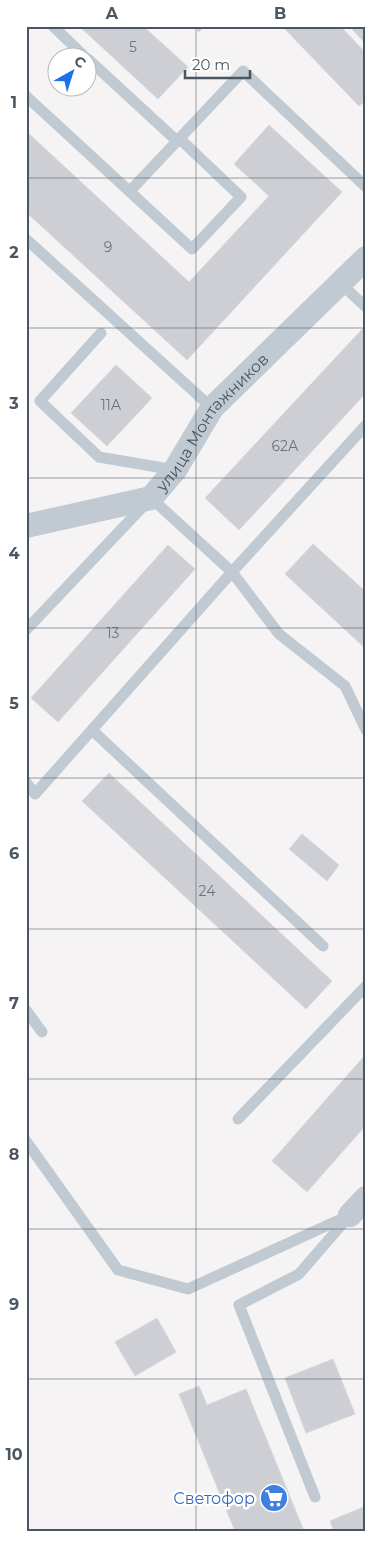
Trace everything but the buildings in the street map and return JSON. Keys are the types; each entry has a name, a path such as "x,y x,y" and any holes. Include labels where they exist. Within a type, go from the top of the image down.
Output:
{"street":[{"name":"улица Монтажников","path":"26,526 151,498 175,470 212,408 366,258"},
{"path":"350,1215 366,1198"}],"lane":[{"path":"53,26 76,48"},
{"path":"26,96 192,249 241,197 98,68"},
{"path":"130,191 243,71 366,187"},
{"path":"26,239 212,408"},
{"path":"340,283 366,307"},
{"path":"101,333 40,401 99,457 175,470"},
{"path":"26,782 35,794 232,572 366,426"},
{"path":"26,630 151,498 232,572 279,634 345,686 366,730"},
{"path":"92,730 322,946"},
{"path":"238,1119 366,986"},
{"path":"26,1010 42,1032"},
{"path":"26,1141 118,1270 188,1289 350,1215"},
{"path":"315,1497 239,1304 300,1274 350,1215"}],"place":[{"name":"Светофор","path":"274,1498"}]}
